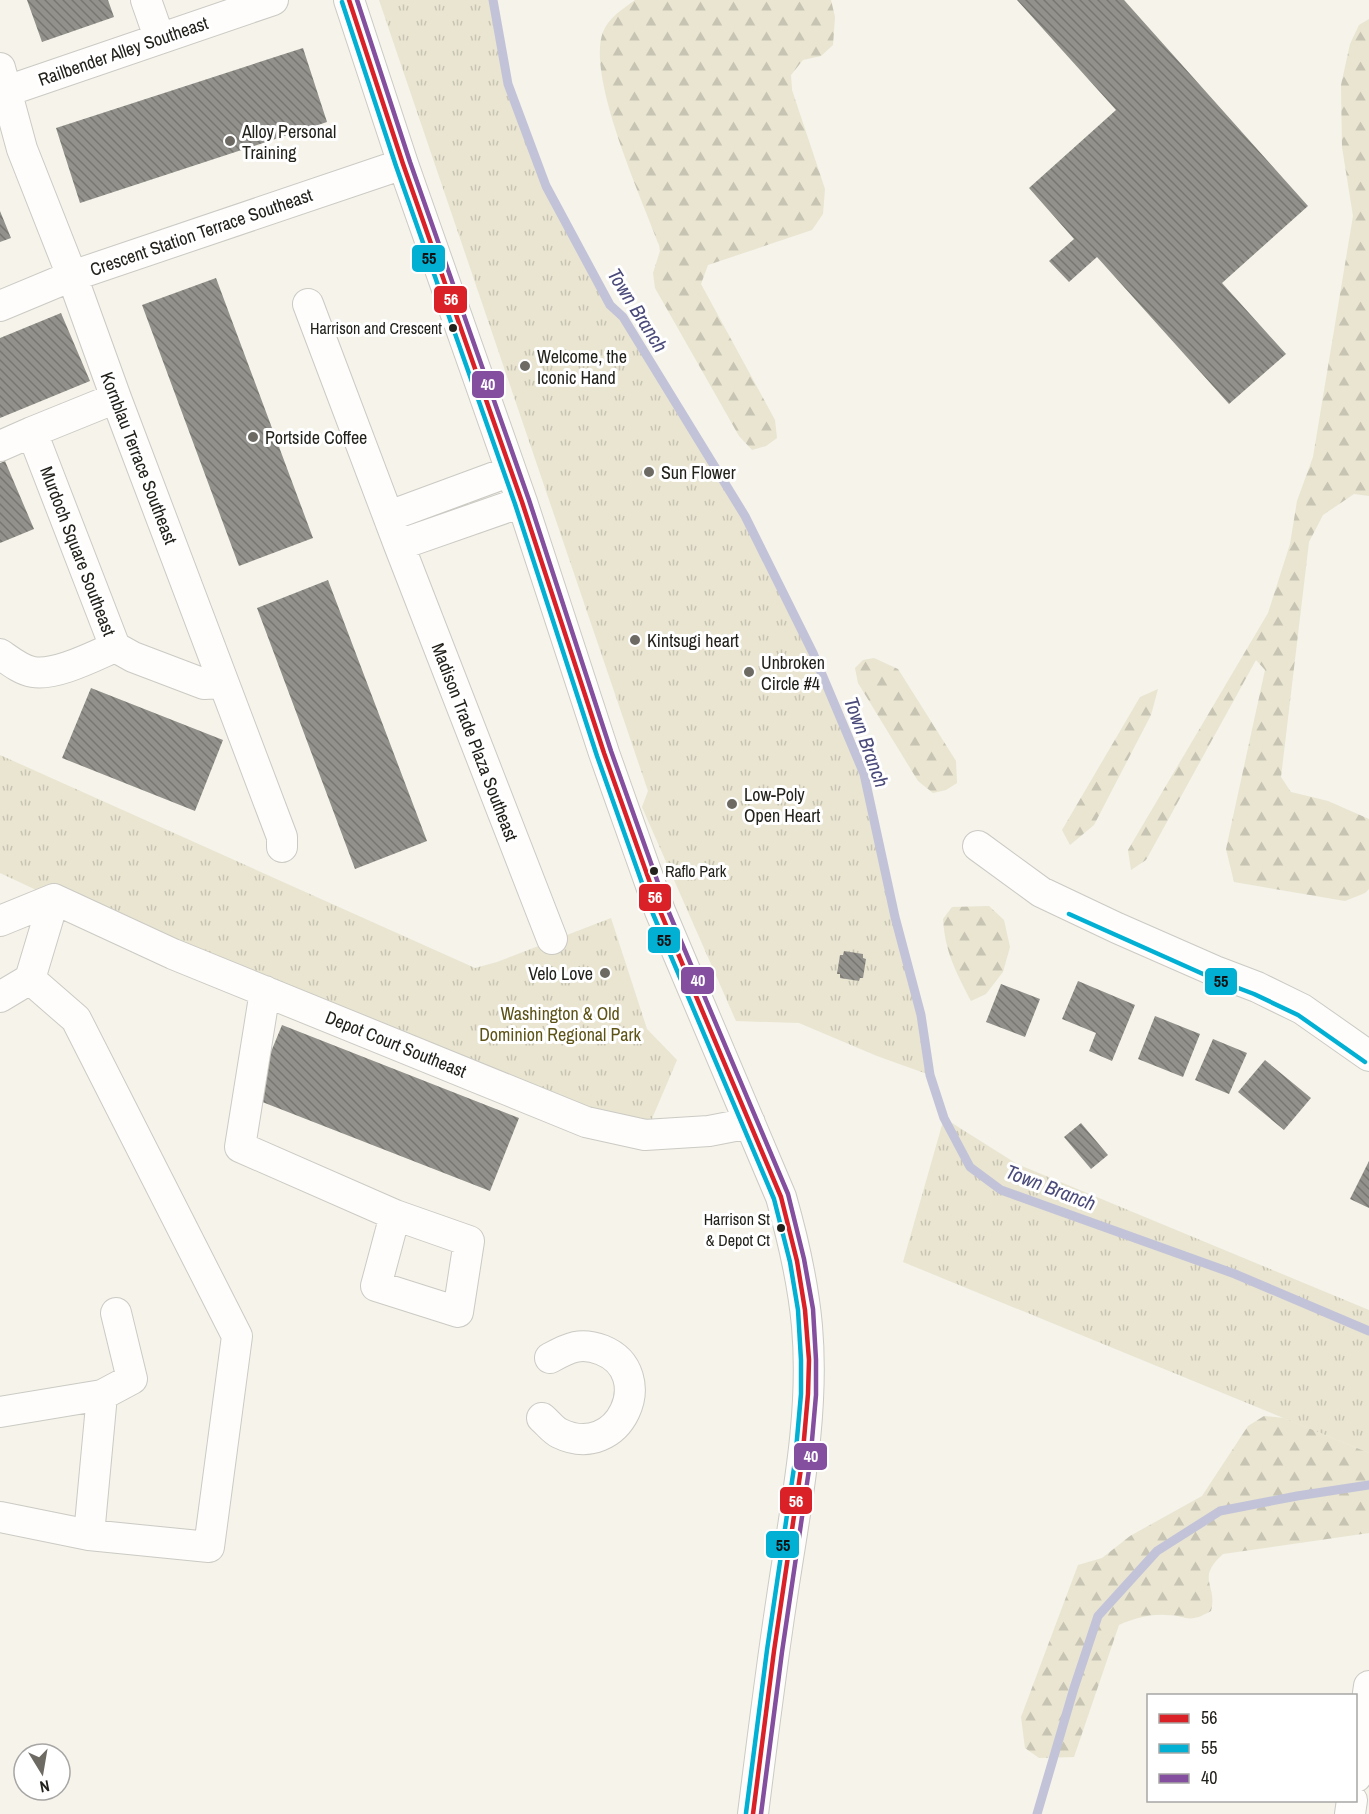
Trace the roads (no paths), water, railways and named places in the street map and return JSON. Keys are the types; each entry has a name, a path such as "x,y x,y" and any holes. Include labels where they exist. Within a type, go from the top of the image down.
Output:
{"street":[{"path":"147,0 159,37"},
{"name":"Railbender Alley Southeast","path":"3,79 159,37 273,0"},
{"path":"349,0 403,164 522,502 604,753 660,911 781,1197 794,1245 807,1327 806,1428 753,1814"},
{"name":"Kornblau Terrace Southeast","path":"3,79 11,153 72,276 282,837 282,847"},
{"name":"Crescent Station Terrace Southeast","path":"0,306 72,276 403,164"},
{"name":"Madison Trade Plaza Southeast","path":"308,304 552,939"},
{"path":"0,446 116,398"},
{"name":"Murdoch Square Southeast","path":"32,432 115,647 134,657 204,684 223,683"},
{"path":"388,516 511,471"},
{"path":"399,545 522,502"},
{"path":"0,654 16,666 34,672 55,670 115,647"},
{"path":"978,846 1041,892 1302,1009 1369,1056"},
{"path":"0,921 54,898"},
{"path":"0,997 30,979 54,898"},
{"name":"Depot Court Southeast","path":"54,898 173,954 586,1122 645,1136 709,1131 750,1123"},
{"path":"0,1517 89,1535 209,1547 237,1336 76,1018 30,979"},
{"path":"265,991 240,1147 395,1215"},
{"path":"0,1413 102,1395 132,1379 116,1313"},
{"path":"542,1418 557,1433 577,1440 598,1438 616,1427 628,1409 631,1388 624,1368 609,1353 590,1346 569,1347 550,1358"},
{"path":"89,1535 102,1395"},
{"path":"1357,1770 1369,1686"}],"waterway":[{"name":"Town Branch","path":"493,0 508,84 546,186 610,305 623,317 745,516 813,653 864,774 895,917 921,1015 930,1075 944,1118 970,1167 1001,1190 1235,1274 1369,1331"},
{"path":"1037,1814 1098,1616 1157,1551 1220,1511 1369,1485"}],"place":[{"name":"Alloy Personal Training","path":"230,141"},
{"name":"Harrison and Crescent","path":"453,328"},
{"name":"Welcome, the Iconic Hand","path":"525,366"},
{"name":"Portside Coffee","path":"253,437"},
{"name":"Sun Flower","path":"649,472"},
{"name":"Kintsugi heart","path":"635,640"},
{"name":"Unbroken Circle #4","path":"749,672"},
{"name":"Low-Poly Open Heart","path":"732,804"},
{"name":"Raflo Park","path":"654,871"},
{"name":"Velo Love","path":"605,973"},
{"name":"Harrison St & Depot Ct","path":"781,1228"}],"park label":[{"name":"Washington & Old Dominion Regional Park","path":"560,1023"}]}
